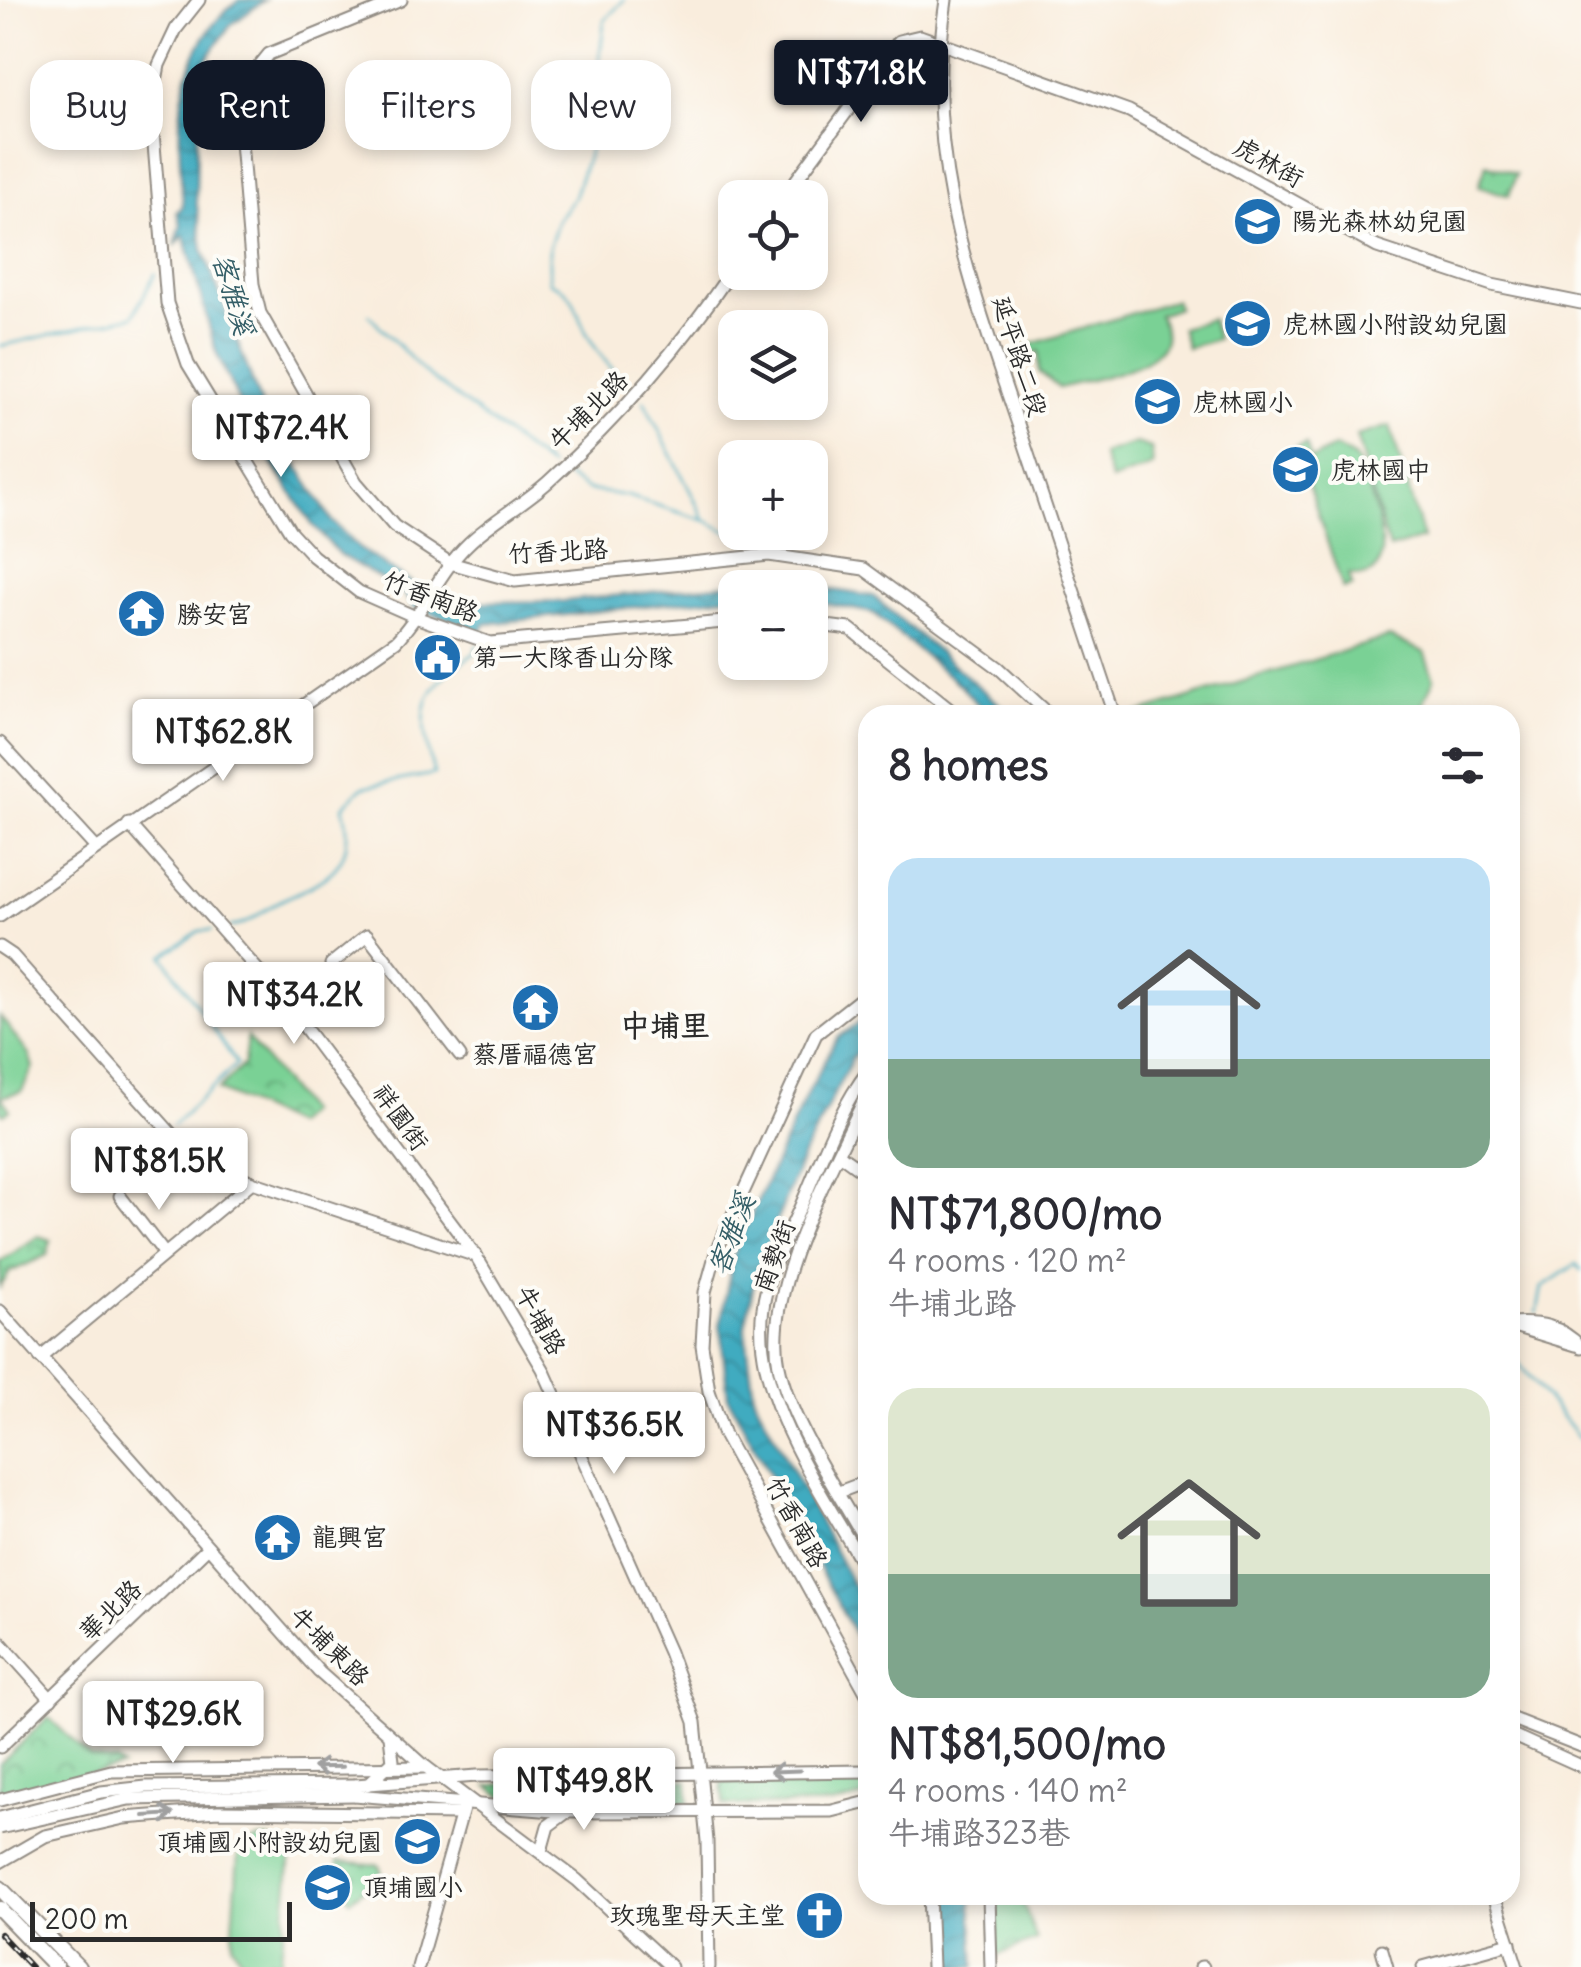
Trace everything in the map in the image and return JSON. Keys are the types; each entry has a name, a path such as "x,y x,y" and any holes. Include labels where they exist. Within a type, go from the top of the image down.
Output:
{"main road":[{"path":"0,1888 78,1967"},
{"path":"0,1909 56,1967"}],"street":[{"name":"竹香南路","path":"200,0 176,29 159,65 151,108 162,267 178,339 188,364 290,531 358,592 490,643 718,623"},
{"name":"竹香北路","path":"402,0 269,54 248,80 240,130 252,284 260,313 356,482 394,526 450,563 515,581 769,555 864,569 1000,668 1039,705"},
{"name":"延平路二段","path":"946,0 940,44 938,122 952,208 991,343 1112,705"},
{"path":"796,180 899,41 920,36 940,44"},
{"name":"虎林街","path":"940,44 1129,111 1377,247 1492,285 1581,303"},
{"name":"牛埔北路","path":"418,618 450,563 471,541 546,483 651,379 718,289"},
{"path":"0,916 396,641 418,618"},
{"path":"828,626 850,629 945,705"},
{"path":"0,743 96,848"},
{"name":"祥園街","path":"130,824 285,1001 476,1256"},
{"path":"331,964 367,934 460,1056"},
{"path":"0,948 12,955 191,1156 252,1182 476,1256"},
{"name":"竹香南路","path":"858,1001 816,1034 767,1135 718,1249 705,1292 702,1345 709,1391 724,1435 858,1678"},
{"path":"858,1086 847,1103 778,1262 762,1307 762,1322 763,1352 772,1391 858,1555"},
{"name":"南勢街","path":"858,1114 784,1284 778,1341 778,1364 793,1408 858,1527"},
{"path":"840,1154 858,1168"},
{"path":"40,1358 252,1182"},
{"path":"120,1196 165,1254"},
{"path":"432,1241 445,1236 446,1216"},
{"name":"牛埔路","path":"476,1256 544,1369 669,1652 695,1722 702,1774 709,1967"},
{"name":"牛埔東路","path":"0,1311 319,1672 426,1768 542,1851 671,1967"},
{"path":"1520,1328 1580,1347"},
{"path":"839,1492 858,1485"},
{"name":"華北路","path":"0,1747 208,1547"},
{"path":"0,1642 51,1699"},
{"path":"1520,1722 1581,1746"},
{"path":"358,1788 388,1766 393,1754 390,1736"},
{"path":"1520,1739 1581,1766"},
{"path":"0,1800 128,1764 426,1768"},
{"path":"111,1771 118,1820"},
{"path":"0,1828 129,1799 358,1788 442,1779 858,1771"},
{"path":"0,1818 86,1795 146,1787 358,1788 567,1812 832,1812 858,1805"},
{"path":"418,1967 460,1814 468,1801"},
{"path":"0,1862 44,1836 118,1820 218,1811 460,1814"},
{"path":"542,1851 548,1826 567,1812"},
{"path":"930,1905 932,1967"},
{"path":"989,1905 991,1967"},
{"path":"1497,1905 1517,1967"},
{"path":"1423,1967 1510,1943"},
{"path":"1382,1950 1387,1967"}],"green space":[{"path":"1486,164 1516,174 1509,196 1479,186"},
{"path":"1175,300 1178,308 1158,315 1165,332 1162,346 1151,358 1115,374 1059,388 1039,372 1039,351 1022,356 1019,348"},
{"path":"1211,319 1217,339 1187,348 1181,328"},
{"path":"1390,426 1423,539 1389,549 1356,436"},
{"path":"1136,443 1151,448 1153,466 1111,481 1102,454"},
{"path":"1306,444 1311,460 1335,447 1355,458 1375,508 1380,530 1378,566 1368,575 1349,574 1352,586 1343,589 1296,448"},
{"path":"1389,637 1424,652 1434,679 1422,705 1166,705"},
{"path":"0,1016 29,1055 33,1067 22,1091 1,1097 10,1110 3,1114 0,1110"},
{"path":"247,1037 307,1112 294,1125 218,1090 244,1064"},
{"path":"38,1236 51,1240 47,1255 10,1272 0,1287 0,1262"},
{"path":"48,1717 90,1757 116,1761 122,1767 0,1795 0,1764"},
{"path":"858,1778 858,1798 831,1805 724,1805 722,1782"},
{"path":"533,1780 688,1781 689,1803 507,1799 488,1786"},
{"path":"271,1839 282,1848 283,1841 292,1844 280,1967 273,1967 272,1960 257,1967 240,1958 232,1945 238,1854 245,1844"},
{"path":"338,1861 379,1865 382,1874 350,1900 339,1885"},
{"path":"992,1905 1024,1905 1037,1940 995,1956"}],"water":[{"name":"客雅溪","path":"239,0 265,0 231,25 206,60 193,60 217,20"},
{"name":"客雅溪","path":"183,93 183,150 197,150 196,198 203,249 263,410 332,521 360,549 415,585 421,594 471,602 564,601 718,585 718,598 486,624 481,631 413,607 403,592 340,555 313,526 253,433 216,352 184,235 175,246 181,225 177,212 183,206 180,121"},
{"name":"客雅溪","path":"828,589 873,596 1000,705 978,705 961,686 873,613 828,604"},
{"name":"客雅溪","path":"858,1023 858,1052 801,1160 756,1274 745,1326 754,1397 858,1595 858,1641 728,1397 720,1325 734,1252 837,1038"},
{"path":"948,1905 972,1905 975,1967 951,1967"}],"waterway":[{"path":"624,0 604,21 590,147 574,197 558,220 549,248 549,282 571,298 591,340 631,388"},
{"path":"0,346 133,316 155,274"},
{"path":"369,315 426,374 550,467"},
{"path":"644,401 705,520 718,527"},
{"path":"567,477 588,490 627,496 704,520"},
{"path":"230,927 249,921 334,869 346,844 343,807 363,787 434,774 425,733 426,703 442,679 475,653 477,645"},
{"path":"173,1125 237,1064 163,956 199,931 212,930"},
{"path":"1537,1313 1542,1287 1576,1264 1581,1270"},
{"path":"1520,1365 1581,1440"}],"railway":[{"path":"0,1934 31,1967"}],"place":[{"name":"陽光森林幼兒園","path":"1257,221"},
{"name":"虎林國小附設幼兒園","path":"1248,324"},
{"name":"虎林國小","path":"1158,402"},
{"name":"虎林國中","path":"1296,470"},
{"name":"勝安宮","path":"142,614"},
{"name":"第一大隊香山分隊","path":"438,657"},
{"name":"蔡厝福德宮","path":"535,1008"},
{"name":"龍興宮","path":"277,1537"},
{"name":"頂埔國小附設幼兒園","path":"417,1842"},
{"name":"頂埔國小","path":"328,1887"},
{"name":"玫瑰聖母天主堂","path":"820,1915"}],"district":[{"name":"中埔里","path":"665,1025"}]}
